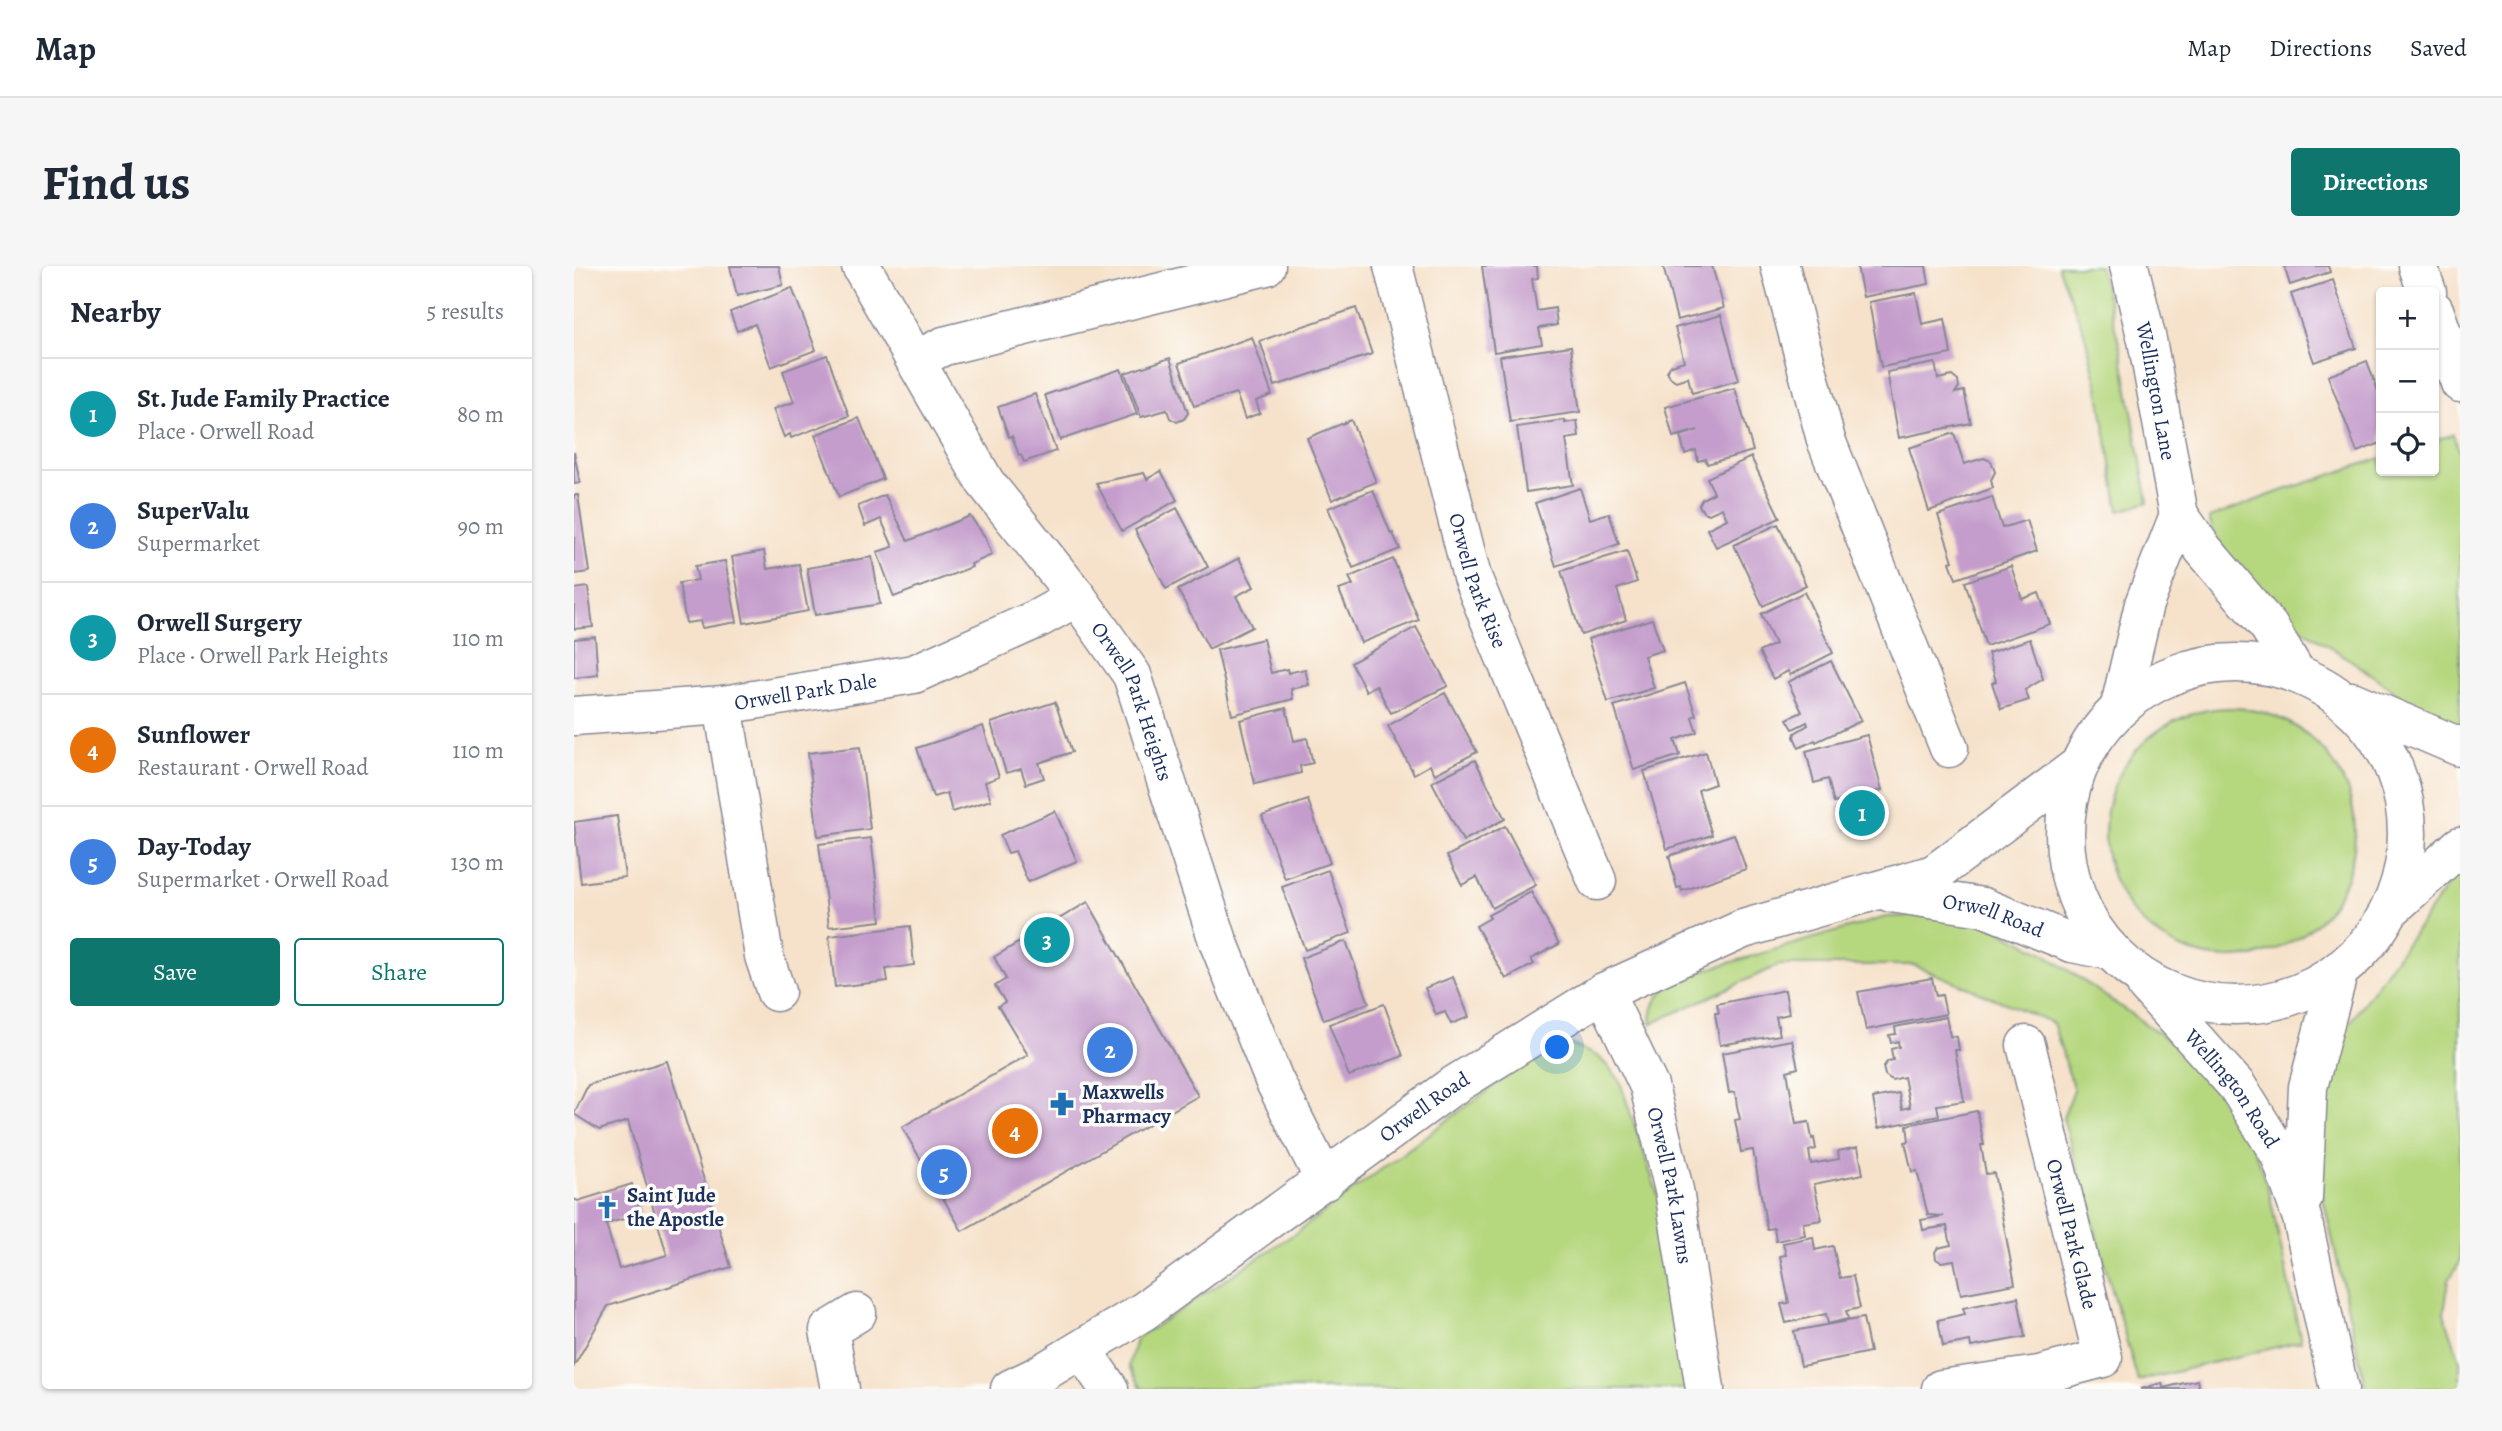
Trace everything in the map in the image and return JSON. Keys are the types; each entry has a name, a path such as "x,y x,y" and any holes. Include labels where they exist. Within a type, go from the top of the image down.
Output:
{"street":[{"name":"Orwell Park Heights","path":"861,266 985,482 1077,597 1132,674 1218,941 1274,1080 1325,1181"},
{"path":"915,360 944,346 1266,266"},
{"name":"Orwell Park Rise","path":"1393,266 1472,577 1597,881"},
{"path":"1780,266 1826,440 1950,748"},
{"name":"Wellington Lane","path":"2129,266 2147,340 2179,515 2203,550 2269,627 2297,673"},
{"path":"2418,266 2425,287"},
{"path":"2439,324 2460,383"},
{"path":"2120,706 2144,604 2179,515"},
{"name":"Orwell Park Dale","path":"776,992 764,956 723,705 914,674 1037,619 1077,597"},
{"path":"2337,695 2360,715 2379,738 2393,766 2403,796 2407,827 2406,858 2389,910 2371,940 2340,970 2314,986 2286,997 2246,1005 2206,1003 2168,992 2138,975 2108,950 2083,913 2070,882 2064,849 2066,807 2077,767 2085,750 2120,706 2169,675 2204,665 2241,662 2297,673 2337,695 2460,747"},
{"path":"574,716 723,705"},
{"name":"Orwell Road","path":"1010,1389 1082,1350 1144,1311 1448,1089 1604,992 1744,929 1934,874 2077,767"},
{"path":"2389,910 2460,846"},
{"name":"Orwell Road","path":"1875,891 1983,907 2072,943 2108,950"},
{"name":"Wellington Road","path":"2302,1218 2308,1087 2340,970"},
{"name":"Wellington Road","path":"2138,975 2237,1086 2280,1155 2302,1218 2339,1389"},
{"name":"Orwell Park Lawns","path":"1604,992 1649,1086 1674,1190 1706,1389"},
{"name":"Orwell Park Glade","path":"1941,1389 2041,1382 2103,1358 2026,1045"},
{"path":"840,1389 829,1330 857,1313"},
{"path":"1082,1350 1109,1389"}],"green space":[{"path":"2058,266 2099,266 2121,351 2148,502 2119,511 2098,387 2084,332"},
{"path":"2453,434 2460,453 2460,729 2414,705 2296,625 2238,570 2215,536 2209,518 2376,460 2376,476 2439,476 2439,439"},
{"path":"2218,708 2242,708 2289,722 2319,744 2346,785 2353,809 2353,857 2346,881 2319,922 2278,949 2242,958 2218,958 2171,944 2150,930 2133,913 2119,892 2110,869 2105,845 2105,821 2119,774 2133,753 2150,736 2171,722 2194,713"},
{"path":"2460,868 2460,1262 2449,1279 2444,1313 2460,1361 2460,1389 2366,1389 2314,1157 2330,1061 2344,1031"},
{"path":"1934,915 1989,925 2042,952 2180,1048 2240,1109 2269,1192 2301,1341 2138,1381 2063,1118 2074,1090 2053,1023 1914,965 1779,965 1651,1024 1655,1002 1681,977 1886,917"},
{"path":"1570,1044 1599,1057 1619,1079 1660,1201 1686,1389 1142,1389 1129,1366 1136,1339 1297,1232 1534,1056"}],"building":[{"path":"730,266 779,266 783,285 737,296"},
{"path":"1482,266 1537,266 1538,278 1532,279 1537,311 1555,308 1557,325 1539,328 1542,344 1494,352"},
{"path":"1663,266 1712,266 1724,308 1677,320"},
{"path":"1857,266 1926,266 1929,284 1863,297"},
{"path":"2284,266 2328,266 2330,272 2290,285"},
{"path":"2333,280 2356,348 2314,362 2291,294"},
{"path":"792,288 816,350 771,367 755,324 737,331 730,312"},
{"path":"1916,293 1922,324 1945,319 1951,354 1881,367 1869,302"},
{"path":"1356,308 1372,354 1275,386 1260,341"},
{"path":"1721,315 1739,380 1692,393 1688,377 1676,381 1667,371 1671,365 1684,361 1675,328"},
{"path":"1252,337 1272,395 1256,401 1260,413 1245,419 1236,393 1194,406 1179,363"},
{"path":"1571,346 1580,412 1510,422 1500,356"},
{"path":"827,355 849,416 791,438 790,434 784,437 773,409 794,402 783,371"},
{"path":"1170,358 1188,413 1184,419 1177,422 1170,418 1167,410 1141,417 1125,373"},
{"path":"2367,361 2376,385 2376,445 2357,452 2328,376"},
{"path":"1935,363 1938,379 1952,376 1958,381 1959,387 1955,393 1964,391 1971,423 1899,438 1887,372"},
{"path":"1121,369 1137,414 1060,440 1045,395"},
{"path":"1735,388 1753,451 1707,464 1706,459 1698,461 1696,450 1685,454 1680,436 1698,430 1673,437 1665,407"},
{"path":"1035,394 1056,451 1024,462 1012,436 1009,437 998,407"},
{"path":"859,418 883,479 839,497 815,435"},
{"path":"1351,420 1376,482 1332,500 1307,438"},
{"path":"1565,420 1565,423 1577,421 1579,437 1566,439 1573,485 1526,492 1517,427"},
{"path":"1954,433 1964,464 1984,458 1991,461 1995,472 1991,480 1993,488 1929,511 1909,448"},
{"path":"574,452 580,483 574,484"},
{"path":"1751,457 1780,518 1716,547 1707,529 1727,519 1722,508 1709,514 1703,512 1699,505 1702,499 1714,493 1707,478"},
{"path":"1161,471 1177,500 1122,531 1096,483 1144,473 1147,479"},
{"path":"1580,488 1590,519 1609,513 1619,544 1556,566 1535,503"},
{"path":"1373,490 1400,549 1353,568 1328,508"},
{"path":"574,495 578,495 589,572 574,574"},
{"path":"885,495 908,541 970,516 985,537 992,555 971,564 972,567 894,597 877,552 893,547 881,519 865,526 858,506"},
{"path":"1992,497 2002,528 2027,520 2037,551 1956,579 1938,515"},
{"path":"1177,508 1208,567 1166,589 1135,530"},
{"path":"1778,524 1806,585 1763,606 1734,545"},
{"path":"764,551 767,569 799,564 808,611 744,623 732,557"},
{"path":"1627,551 1637,582 1617,589 1626,620 1581,635 1561,571"},
{"path":"872,557 880,604 815,615 807,568"},
{"path":"1239,558 1254,587 1236,596 1252,627 1209,649 1178,590"},
{"path":"1393,559 1419,620 1361,643 1339,590 1353,585 1349,577"},
{"path":"725,561 737,622 702,628 700,621 686,623 679,583 698,580 695,566"},
{"path":"2011,566 2022,599 2039,593 2050,624 1986,646 1965,582"},
{"path":"588,587 593,627 574,629 574,589"},
{"path":"1804,592 1833,653 1790,675 1788,671 1773,679 1759,652 1775,644 1761,614"},
{"path":"1652,619 1663,650 1644,656 1654,688 1608,702 1588,639"},
{"path":"1416,627 1448,686 1391,713 1376,685 1366,691 1351,663"},
{"path":"595,637 598,675 574,678 574,639"},
{"path":"1263,639 1271,673 1287,669 1288,673 1305,669 1309,685 1291,689 1293,699 1232,715 1217,650"},
{"path":"2030,639 2043,679 2025,690 2029,700 2001,709 1992,683 1996,681 1988,653"},
{"path":"1831,661 1861,721 1799,748 1795,733 1808,725 1807,722 1793,729 1787,719 1802,712 1788,682"},
{"path":"1685,683 1696,715 1692,717 1697,732 1675,740 1680,755 1634,770 1614,706"},
{"path":"1445,693 1477,752 1435,774 1430,765 1414,774 1388,726"},
{"path":"1055,702 1072,752 1039,763 1044,778 1026,784 1021,769 1006,773 991,723"},
{"path":"1286,708 1294,741 1307,738 1313,763 1300,766 1301,773 1255,784 1240,720"},
{"path":"983,726 999,777 985,782 991,800 952,812 947,793 933,797 917,748"},
{"path":"1867,735 1882,790 1834,803 1828,779 1814,783 1806,751"},
{"path":"860,747 870,829 818,836 808,753"},
{"path":"1706,752 1715,784 1698,790 1712,835 1667,849 1644,771"},
{"path":"1475,760 1505,819 1463,841 1432,782"},
{"path":"1878,794 1886,820 1845,831 1838,806"},
{"path":"1308,800 1330,863 1285,879 1262,816"},
{"path":"1055,811 1077,861 1028,882 1015,851 1008,853 1000,835"},
{"path":"617,816 625,877 581,883 574,822"},
{"path":"1505,826 1536,885 1492,908 1477,877 1462,885 1447,856"},
{"path":"1734,834 1746,869 1682,891 1681,887 1677,888 1669,856"},
{"path":"871,838 881,921 829,927 819,844"},
{"path":"1328,870 1351,933 1305,950 1282,887"},
{"path":"1531,892 1559,944 1531,959 1534,964 1506,979 1476,926 1490,918 1488,915"},
{"path":"1088,902 1198,1096 962,1231 902,1127 1028,1055 998,1006 1005,1002 995,986 1006,979 994,957"},
{"path":"910,926 914,965 886,969 888,981 835,987 829,936"},
{"path":"1346,941 1369,1003 1324,1020 1301,958"},
{"path":"1453,977 1469,1017 1451,1024 1445,1012 1436,1015 1425,988"},
{"path":"1932,978 1936,996 1942,995 1946,1014 1866,1030 1858,992"},
{"path":"1785,990 1789,1014 1776,1017 1780,1035 1720,1045 1715,1013 1719,1013 1717,1004"},
{"path":"1384,1004 1403,1056 1349,1076 1329,1024"},
{"path":"1946,1017 1950,1036 1957,1037 1959,1050 1955,1050 1964,1101 1937,1105 1939,1116 1878,1128 1873,1098 1899,1093 1902,1109 1910,1107 1904,1077 1892,1080 1885,1075 1883,1067 1893,1060 1891,1049 1899,1047 1898,1041 1891,1043 1889,1035 1896,1034 1895,1027"},
{"path":"1792,1040 1798,1068 1787,1071 1796,1124 1809,1122 1812,1139 1814,1138 1816,1149 1809,1151 1811,1164 1839,1159 1838,1151 1858,1147 1863,1174 1814,1184 1822,1220 1803,1223 1805,1235 1776,1241 1774,1228 1767,1229 1753,1150 1741,1152 1735,1120 1740,1119 1735,1092 1729,1093 1722,1053"},
{"name":"Saint Jude the Apostle","path":"667,1061 731,1267 608,1306 574,1366 574,1199 578,1201 632,1184 641,1214 606,1224 619,1269 667,1255 628,1121 599,1130 574,1114 588,1085"},
{"path":"1977,1111 1984,1145 1981,1145 1986,1174 1994,1173 2015,1284 1961,1294 1954,1260 1941,1262 1936,1259 1935,1252 1938,1248 1951,1245 1947,1226 1923,1230 1921,1220 1944,1216 1928,1215 1917,1171 1912,1172 1905,1142 1909,1141 1907,1125"},
{"path":"1813,1237 1815,1250 1833,1246 1840,1278 1853,1276 1860,1308 1846,1311 1848,1319 1828,1324 1826,1314 1786,1323 1781,1304 1789,1303 1780,1256 1786,1255 1783,1243"},
{"path":"2018,1297 2025,1337 1971,1347 1970,1341 1943,1346 1938,1320 1965,1314 1963,1308"},
{"path":"1863,1318 1870,1352 1801,1366 1794,1331"},
{"path":"2197,1380 2199,1389 2140,1389 2162,1383 2163,1388"}],"place":[{"name":"St. Jude Family Practice","path":"1862,813"},
{"name":"Orwell Surgery","path":"1047,940"},
{"name":"SuperValu","path":"1110,1050"},
{"name":"Maxwells Pharmacy","path":"1062,1104"},
{"name":"Sunflower","path":"1015,1131"},
{"name":"Day-Today","path":"944,1172"},
{"name":"Saint Jude the Apostle","path":"607,1207"}]}
